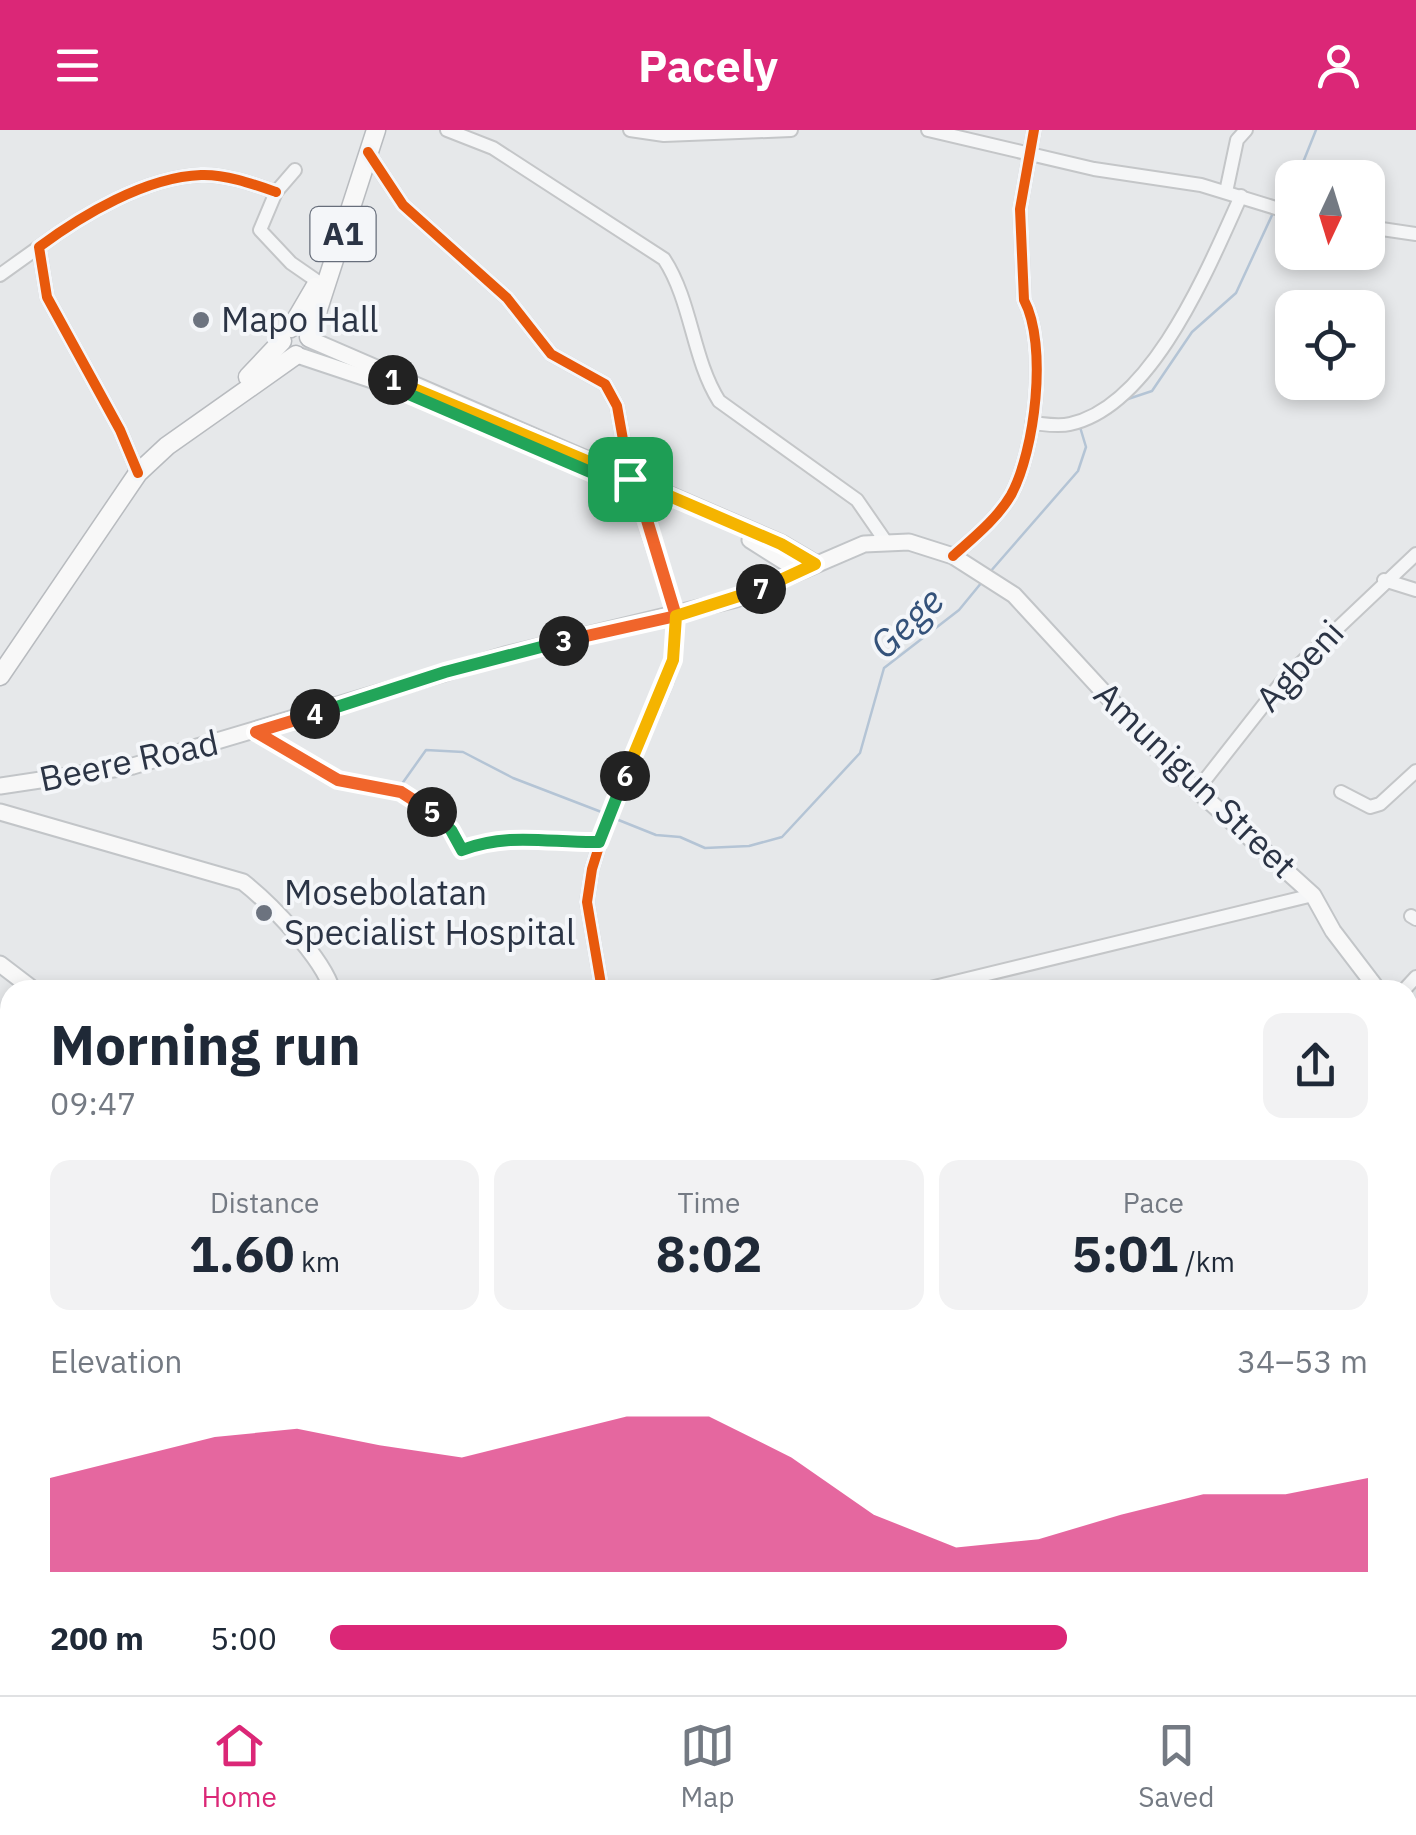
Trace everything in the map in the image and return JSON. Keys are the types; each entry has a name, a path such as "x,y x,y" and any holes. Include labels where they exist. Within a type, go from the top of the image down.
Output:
{"highway":[{"name":"A1","path":"298,336 368,130"},
{"name":"A1","path":"0,676 135,468 164,434 298,336 376,130"},
{"path":"296,355 287,352 298,336"},
{"name":"A1","path":"135,468 296,355"},
{"name":"A1","path":"0,662 24,635"}],"main road":[{"path":"298,336 392,382 781,544 815,564"},
{"path":"296,355 392,382"},
{"path":"633,485 761,546 799,571"},
{"name":"Beere Road","path":"0,786 133,766 505,655 676,616 736,599 864,544 909,542 953,556 997,584"},
{"name":"Amunigun Street","path":"997,584 1032,613 1120,712 1198,790 1313,895 1370,980"},
{"path":"0,812 243,882 274,908 328,980"}],"street":[{"path":"447,130 493,148 664,259 718,402 857,500 886,542"},
{"path":"490,130 493,148"},
{"path":"630,130 664,135 791,130"},
{"path":"928,130 1031,156 1226,192 1275,208"},
{"path":"953,556 1010,498 1032,423 1036,366 1029,310 1024,300 1020,210 1034,130"},
{"path":"1226,192 1237,140 1246,130"},
{"path":"368,152 403,205 506,298 552,354 605,384 617,406 633,485 676,616 673,660 666,684 600,838 587,902 600,980"},
{"path":"295,170 276,192 260,230 291,263 317,281"},
{"path":"0,275 91,214 172,179 220,176 276,192"},
{"path":"1032,423 1079,422 1134,384 1186,308 1241,196"},
{"path":"1385,229 1416,234"},
{"path":"39,246 47,297 120,430 135,468"},
{"name":"Agbeni","path":"1198,790 1284,678 1416,554"},
{"path":"1384,580 1416,590"},
{"path":"256,732 338,780 401,792 417,800 443,820 462,850 482,842 530,836 557,842 600,838"},
{"path":"1341,792 1370,807 1401,788 1416,771"},
{"path":"970,980 1313,895"}],"waterway":[{"name":"Gege","path":"1304,160 1316,130"},
{"name":"Gege","path":"1125,400 1152,391 1192,332 1236,293 1273,213"},
{"name":"Gege","path":"990,572 1078,471 1086,447 1080,427"},
{"name":"Gege","path":"611,817 656,835 680,837 705,848 749,846 782,837 860,753 884,668 959,610 982,582"},
{"name":"Gege","path":"399,788 426,750 463,752 513,778 604,813"}],"cycle path":[{"path":"953,556 992,520 1011,495 1032,426 1037,370 1031,319 1024,300 1020,209 1034,130"},
{"path":"368,152 403,205 507,298 551,354 605,384 617,406 630,479 676,616 673,660 666,684 610,811 592,869 587,902 600,980"},
{"path":"138,473 120,430 47,297 39,247 116,200 180,177 220,176 276,192"}],"place":[{"name":"Mapo Hall","path":"201,320"},
{"name":"Mosebolatan Specialist Hospital","path":"264,913"}],"route":[{"path":"630,479 394,378 390,386 636,491 676,616 505,655 256,732 338,780 401,792 417,800 443,820 462,850 511,837 599,842 666,684 673,660 676,616 736,599 815,564 781,544 630,479"}]}
